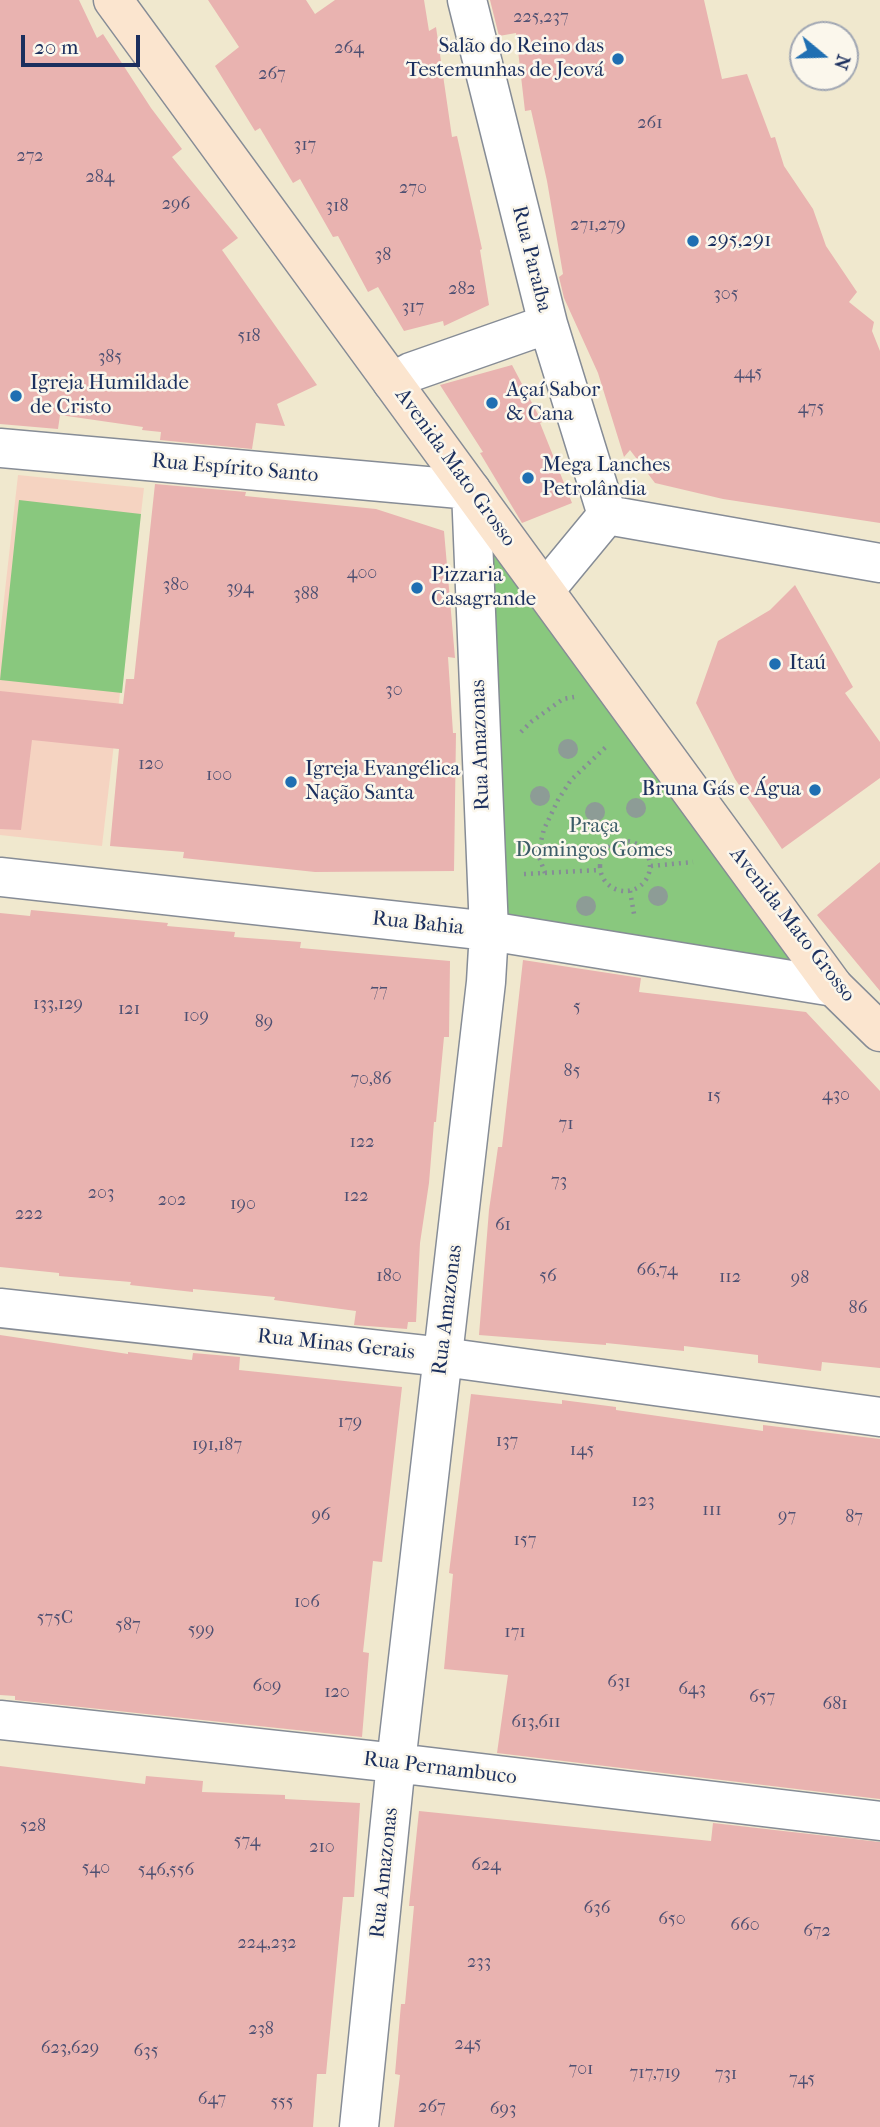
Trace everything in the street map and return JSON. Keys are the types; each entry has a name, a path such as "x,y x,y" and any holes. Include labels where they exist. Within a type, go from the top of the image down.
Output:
{"main road":[{"name":"Avenida Mato Grosso","path":"113,0 834,987 880,1032"}],"street":[{"name":"Rua Paraíba","path":"467,0 548,324 607,515"},
{"path":"392,382 411,372 548,324"},
{"name":"Rua Espírito Santo","path":"0,448 471,490"},
{"name":"Rua Amazonas","path":"359,2127 396,1763 486,982 489,931 471,490"},
{"path":"542,588 555,579 607,515 880,563"},
{"name":"Rua Bahia","path":"0,877 489,931 834,987"},
{"name":"Rua Minas Gerais","path":"0,1308 443,1356 880,1417"},
{"name":"Rua Pernambuco","path":"0,1720 396,1763 880,1821"}],"path":[{"path":"518,735 563,699 575,696"},
{"path":"545,873 538,853 544,829 558,800 580,770 613,742"},
{"path":"622,841 630,841 645,850 651,866 645,883 630,891 614,889 607,884 600,870 603,854 615,843 622,841"},
{"path":"651,866 699,861"},
{"path":"517,875 600,870"}],"shaded area":[{"path":"18,475 144,488 102,846 0,835 0,635"}],"green space":[{"path":"19,500 141,514 122,693 0,680"},
{"name":"Praça Domingos Gomes","path":"481,519 817,977 499,926"}],"building":[{"path":"0,0 79,0 97,38 103,34 151,108 182,149 172,157 238,238 222,250 317,385 277,404 285,426 256,423 252,449 160,440 161,432 142,430 143,427 60,415 58,429 0,424"},
{"path":"208,0 306,0 315,14 335,0 424,0 429,31 436,27 452,137 457,136 482,249 480,250 489,305 444,326 443,321 404,331 378,287 368,292 338,236 333,237 300,179 293,183 260,128 255,131 215,66 239,47"},
{"path":"490,0 704,0 722,79 747,74 771,138 775,137 784,166 813,209 826,246 857,292 849,302 874,322 872,331 880,351 880,523 723,499 655,483 630,450 624,457 598,373 564,298 559,277 563,274 547,181 531,110 525,111 516,33 499,36"},
{"path":"512,365 542,422 540,423 572,503 522,523 480,453 483,452 440,385"},
{"path":"155,484 246,492 245,496 376,509 444,531 455,658 448,657 453,733 456,733 454,871 315,872 183,858 184,852 110,846 119,749 32,740 21,830 0,829 0,691 123,704 126,679 134,679"},
{"path":"795,585 853,687 845,693 880,742 880,778 782,849 735,779 696,703 718,641 770,610"},
{"path":"880,862 880,991 817,915"},
{"path":"31,910 235,932 234,937 301,942 300,948 450,961 449,1037 444,1037 434,1122 420,1243 416,1322 408,1322 407,1329 354,1325 356,1311 274,1300 275,1297 193,1289 193,1292 0,1267 0,913 30,916"},
{"path":"523,960 641,978 639,992 806,1012 880,1091 880,1368 822,1362 821,1371 758,1363 758,1355 684,1346 684,1351 479,1335 489,1210 498,1147 502,1147"},
{"path":"0,1335 128,1354 192,1360 193,1353 240,1357 239,1370 402,1387 382,1562 373,1561 363,1652 369,1653 362,1737 15,1700 15,1696 0,1695"},
{"path":"471,1394 562,1404 562,1400 763,1431 763,1425 880,1439 880,1799 497,1753 508,1675 444,1669 453,1574 449,1573"},
{"path":"0,1766 145,1784 146,1776 203,1781 202,1792 285,1795 285,1799 360,1803 354,1897 343,1897 326,2074 317,2074 313,2127 0,2127"},
{"path":"419,1811 711,1841 713,1823 880,1842 880,2127 394,2127 400,2075 395,2074 414,1906 409,1906"}],"place":[{"name":"Salão do Reino das Testemunhas de Jeová","path":"618,59"},
{"name":"295,291","path":"693,241"},
{"name":"Igreja Humildade de Cristo","path":"16,396"},
{"name":"Açaí Sabor & Cana","path":"492,403"},
{"name":"Mega Lanches Petrolândia","path":"528,478"},
{"name":"Pizzaria Casagrande","path":"417,588"},
{"name":"Itaú","path":"775,664"},
{"name":"Igreja Evangélica Nação Santa","path":"291,782"},
{"name":"Bruna Gás e Água","path":"815,790"}]}
